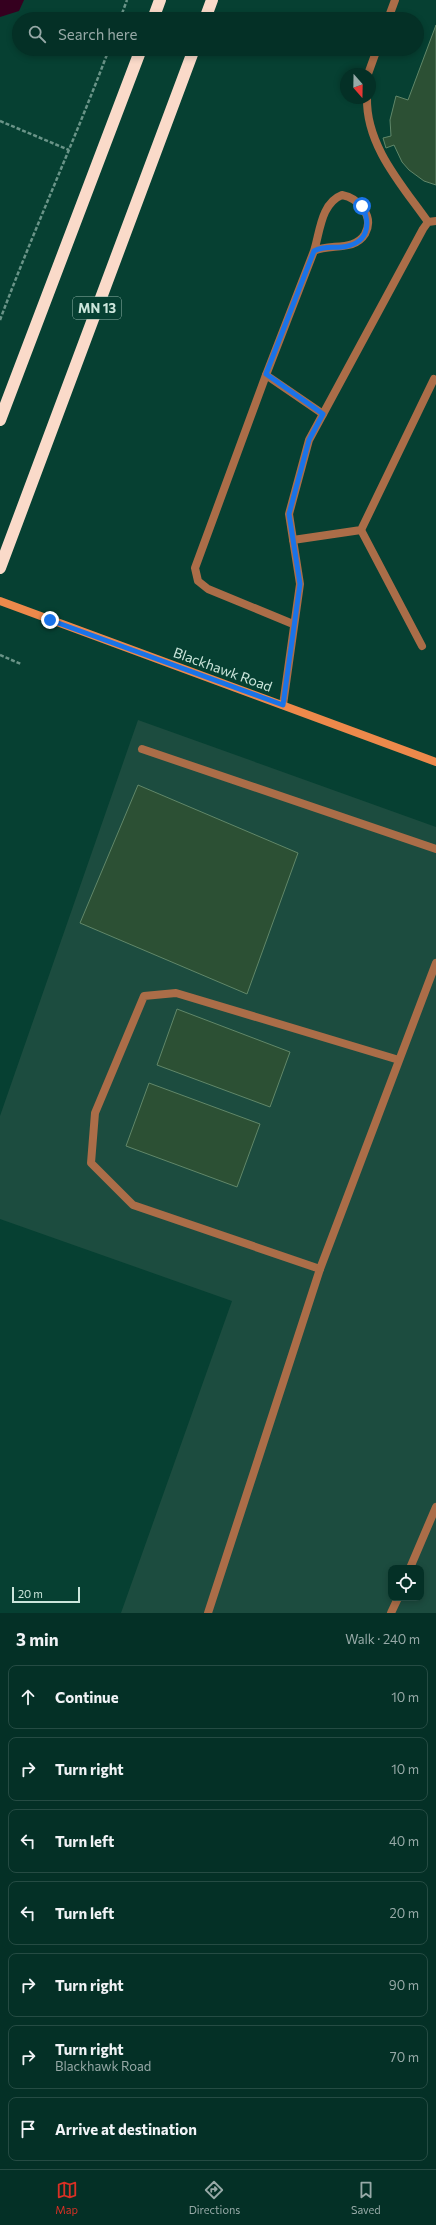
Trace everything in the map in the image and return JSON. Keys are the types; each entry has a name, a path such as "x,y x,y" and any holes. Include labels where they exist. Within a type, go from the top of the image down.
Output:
{"highway":[{"path":"156,12 160,0"},
{"path":"208,12 212,0"},
{"path":"0,420 138,56"},
{"name":"MN 13","path":"0,568 191,56"}],"street":[{"name":"Blackhawk Road","path":"0,602 436,762"}],"lane":[{"path":"391,12 395,0"},
{"path":"370,68 374,56"},
{"path":"283,705 293,624 300,584 289,514 309,440 382,301 432,222 384,158 372,130 368,104"},
{"path":"293,624 208,589 198,580 195,575 195,568 266,374 314,251 326,210 330,202 342,195 349,196 362,206 368,219 365,234 359,240 343,247 324,248 314,251"},
{"path":"266,374 323,414"},
{"path":"361,530 434,379"},
{"path":"293,540 361,530"},
{"path":"361,530 422,646"},
{"path":"142,749 436,849"},
{"path":"208,1613 320,1268 436,964"},
{"path":"320,1268 133,1205 91,1163 95,1113 144,996 176,993 399,1060"},
{"path":"411,1565 436,1507"},
{"path":"391,1613 397,1601"}],"path":[{"path":"123,12 128,0"},
{"path":"0,320 30,240 70,150 106,56"},
{"path":"0,121 70,150"},
{"path":"0,655 21,664"}],"shaded area":[{"path":"0,0 24,0 19,11 0,17"},
{"path":"138,720 436,827 436,1613 121,1613 232,1301 0,1219 0,1116"}],"building":[{"path":"436,25 436,185 424,181 409,170 402,162 394,145 386,148 383,138 391,136 390,120 396,96 408,100"},
{"path":"138,785 298,853 247,994 80,923"},
{"path":"177,1009 290,1052 270,1107 157,1065"},
{"path":"149,1083 260,1124 237,1187 126,1146"}],"route":[{"path":"50,620 283,705 291,635 300,584 289,514 309,440 323,414 266,374 314,251 324,248 343,247 359,240 365,234 368,219 362,206"}]}
